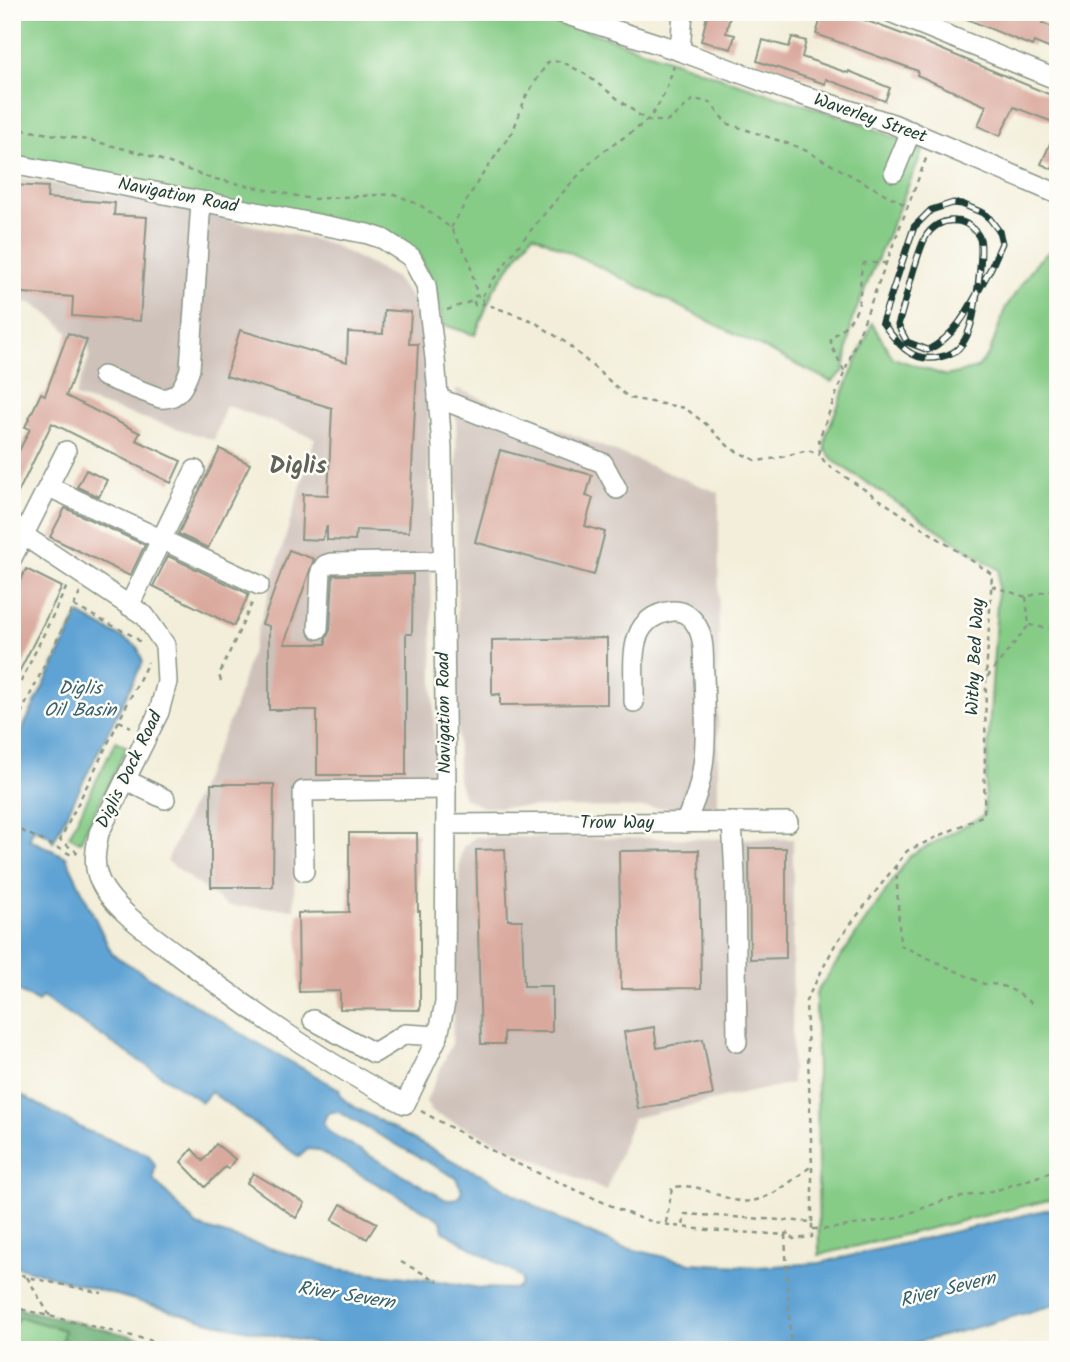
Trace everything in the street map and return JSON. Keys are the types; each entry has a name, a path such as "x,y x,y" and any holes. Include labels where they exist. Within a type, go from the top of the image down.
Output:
{"street":[{"path":"680,51 683,12"},
{"path":"890,12 1058,80"},
{"name":"Waverley Street","path":"570,14 911,131 1058,194"},
{"path":"894,172 911,131"},
{"name":"Navigation Road","path":"12,164 383,239 411,257 426,285 442,447 446,789 445,1003 438,1036 405,1104"},
{"path":"103,376 160,398 178,394 185,383 190,369 201,201"},
{"path":"438,398 603,463 617,489"},
{"path":"12,558 18,529 49,487 66,451"},
{"path":"129,606 195,470"},
{"path":"49,487 259,585"},
{"name":"Diglis Dock Road","path":"18,529 74,570 145,616 165,645 167,682 159,712 99,834 86,854"},
{"path":"318,629 321,571 325,565 443,561"},
{"path":"634,702 636,635 649,618 659,613 678,611 686,614 696,625 703,645 706,720 702,777 693,807 684,823"},
{"path":"126,780 165,799"},
{"path":"304,871 303,791 446,789"},
{"path":"732,822 737,1042"},
{"name":"Trow Way","path":"446,824 788,822"},
{"path":"86,854 107,892 145,930 245,1007 370,1086 405,1104"},
{"path":"313,1020 374,1053 405,1034 438,1036"}],"path":[{"path":"483,303 482,296 512,252 558,197 600,153 647,121 666,91 680,51"},
{"path":"451,228 478,181 513,131 526,96 548,62 561,61 584,74 647,121 668,121 694,99 711,103 726,123 800,148 908,206"},
{"path":"12,128 93,141 145,154 210,178 312,198 394,194 420,205 451,228 469,260 477,295"},
{"path":"472,301 478,306 483,303 533,321 565,342 629,398 685,408 730,448 757,461 808,450 820,456 819,439 933,140"},
{"path":"1058,219 1054,224 1058,232"},
{"path":"844,371 831,345 831,338 852,320 859,302 859,275 864,263 886,263"},
{"path":"477,295 482,296"},
{"path":"430,321 442,312 472,301 477,295"},
{"name":"Withy Bed Way","path":"813,1229 806,1001 836,943 907,851 984,815 986,679 992,586 992,574 826,464 820,456"},
{"path":"12,700 74,570"},
{"path":"221,681 219,675 259,585"},
{"path":"992,586 1026,597 1058,588"},
{"path":"12,732 79,596"},
{"path":"986,679 1028,625 1026,597"},
{"path":"74,606 135,637 143,644"},
{"path":"1028,625 1058,630"},
{"path":"86,854 60,839 148,664 147,653"},
{"path":"12,826 72,855 86,854"},
{"path":"896,865 901,944 984,984 997,983 1018,992 1035,1006"},
{"path":"405,1104 533,1171 651,1222 791,1234 793,1239 812,1237 813,1229 897,1218 942,1201 997,1189 1058,1170"},
{"path":"666,1223 672,1188 684,1184 747,1202 765,1198 812,1166"},
{"path":"683,1226 685,1214 812,1222"},
{"path":"785,1235 792,1350"},
{"path":"401,1262 439,1280"},
{"path":"12,1271 27,1277 102,1293"},
{"path":"27,1277 50,1316"},
{"path":"12,1306 190,1350"},
{"path":"1033,1350 1058,1344"}],"shaded area":[{"path":"12,176 181,208 331,244 394,277 414,301 427,357 435,777 296,781 294,909 227,906 167,861 234,710 315,438 226,405 214,440 75,397 90,355 87,340 68,333 55,319 31,303 12,301"},
{"path":"456,388 719,493 718,808 482,807 464,798 458,780"},
{"path":"475,837 793,839 792,1083 633,1118 606,1191 431,1112 426,1101 452,1043 460,857 463,847"}],"green space":[{"path":"12,12 526,12 858,122 923,150 852,320 844,371 832,382 533,234 494,289 475,335 444,325 436,292 418,252 12,157"},
{"path":"1058,244 1058,1198 819,1255 816,993 910,856 984,815 999,570 834,461 825,449 826,435 872,323 893,358 946,376 977,368 990,352 1005,309 1036,263"},
{"path":"116,741 127,747 80,842 69,836"},
{"path":"12,1306 190,1350 69,1350 61,1347 64,1330 20,1317 12,1325"},
{"path":"20,1317 64,1330 61,1347 69,1350 12,1350 12,1325"}],"water":[{"path":"79,614 137,646 143,662 53,842 50,836 34,828 29,839 66,857 112,954 252,1040 339,1089 341,1097 351,1105 481,1174 550,1215 622,1247 691,1263 758,1267 820,1263 1058,1207 1058,1304 886,1350 345,1350 210,1322 12,1265 12,1090 85,1130 148,1154 155,1165 153,1179 197,1226 339,1269 480,1288 516,1289 522,1279 443,1231 441,1221 437,1218 317,1150 308,1149 299,1157 211,1092 202,1102 42,997 38,1002 12,988 12,750","holes":["338,1112 456,1178 462,1190 459,1197 445,1199 329,1132 323,1123 327,1114"]}],"building":[{"path":"708,12 731,12 726,33 735,35 731,49 701,41"},
{"path":"823,12 844,12 1058,98 1058,124 1014,107 1000,136 978,126 986,106 917,75 918,71 816,34"},
{"path":"950,12 1031,12 1044,18 1042,23 1058,29 1058,52 1034,42 1032,46"},
{"path":"792,37 806,41 802,57 848,73 849,71 890,88 885,101 826,79 825,84 757,61 763,40 789,47"},
{"path":"1058,126 1058,154 1052,169 1041,164"},
{"path":"12,185 48,187 47,198 115,203 114,215 147,217 140,321 72,316 73,297 12,292"},
{"path":"384,310 411,312 409,344 418,344 409,532 356,530 355,541 327,540 327,526 322,540 301,539 303,494 328,495 332,408 226,376 240,330 347,362 348,332 383,334"},
{"path":"68,333 87,340 66,396 140,433 136,440 181,461 171,483 52,423 12,505 12,447 19,451 30,429 25,427 41,393 45,395"},
{"path":"220,449 250,464 208,548 178,534"},
{"path":"500,450 592,475 586,496 593,498 585,526 605,532 594,575 475,542"},
{"path":"86,470 107,480 99,497 77,487"},
{"path":"65,508 145,545 130,576 50,537"},
{"path":"289,550 314,559 284,644 326,644 330,630 333,575 413,574 412,634 406,634 406,775 317,775 317,710 269,710 269,626 262,624"},
{"path":"168,556 249,594 234,626 153,586"},
{"path":"26,569 62,587 12,686 12,596"},
{"path":"607,638 607,704 500,705 500,694 492,695 492,640"},
{"path":"211,784 274,784 273,887 211,887"},
{"path":"349,833 417,833 420,1010 340,1009 340,991 299,992 298,913 349,912"},
{"path":"749,848 786,848 786,958 750,959"},
{"path":"505,849 508,920 522,920 524,986 552,986 552,1032 504,1032 504,1044 481,1044 476,850"},
{"path":"699,850 701,988 621,989 619,851"},
{"path":"654,1027 657,1048 703,1039 713,1095 638,1109 624,1032"},
{"path":"216,1144 235,1159 228,1169 225,1167 205,1187 181,1162 192,1149 203,1161"},
{"path":"253,1173 305,1203 296,1218 247,1183"},
{"path":"341,1204 377,1223 367,1239 332,1220"}],"railway":[{"path":"991,268 984,280 978,292 972,303 958,325 939,343 928,350 907,342 898,325 921,247 928,234 938,225 947,221 963,222 973,229 981,243 981,256 978,287 977,294 976,301 975,309 966,338 958,349 950,354 921,357 906,350 882,322 914,227 931,210 953,203 962,204 990,219 999,231 1002,243 991,268"}],"district":[{"name":"Diglis","path":"298,466"}],"water label":[{"name":"Diglis Oil Basin","path":"80,700"},
{"name":"River Severn","path":"948,1290"},
{"name":"River Severn","path":"346,1296"}]}
